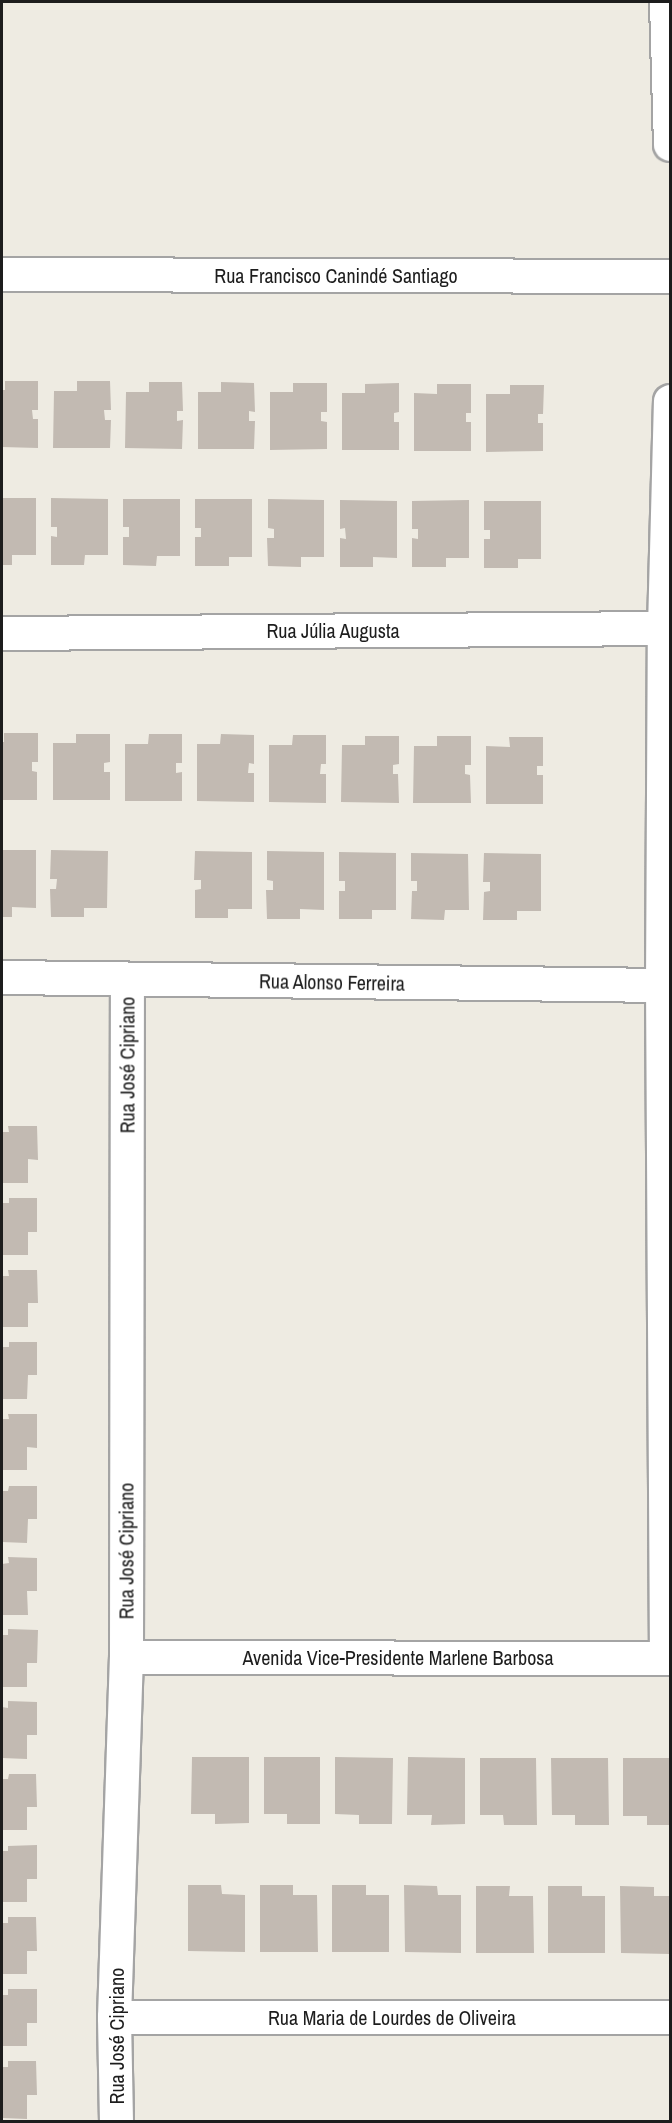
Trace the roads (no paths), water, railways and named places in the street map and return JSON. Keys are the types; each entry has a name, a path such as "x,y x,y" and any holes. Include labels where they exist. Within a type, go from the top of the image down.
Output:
{"street":[{"path":"666,2 670,144"},
{"name":"Rua Francisco Canindé Santiago","path":"2,274 670,276"},
{"path":"668,1658 662,985 664,628 670,401"},
{"name":"Rua Júlia Augusta","path":"2,633 664,628"},
{"name":"Rua Alonso Ferreira","path":"2,977 662,985"},
{"name":"Rua José Cipriano","path":"116,2121 114,2017 126,1657 127,980"},
{"name":"Avenida Vice-Presidente Marlene Barbosa","path":"126,1657 668,1658"},
{"name":"Rua Maria de Lourdes de Oliveira","path":"114,2017 670,2018"}]}
